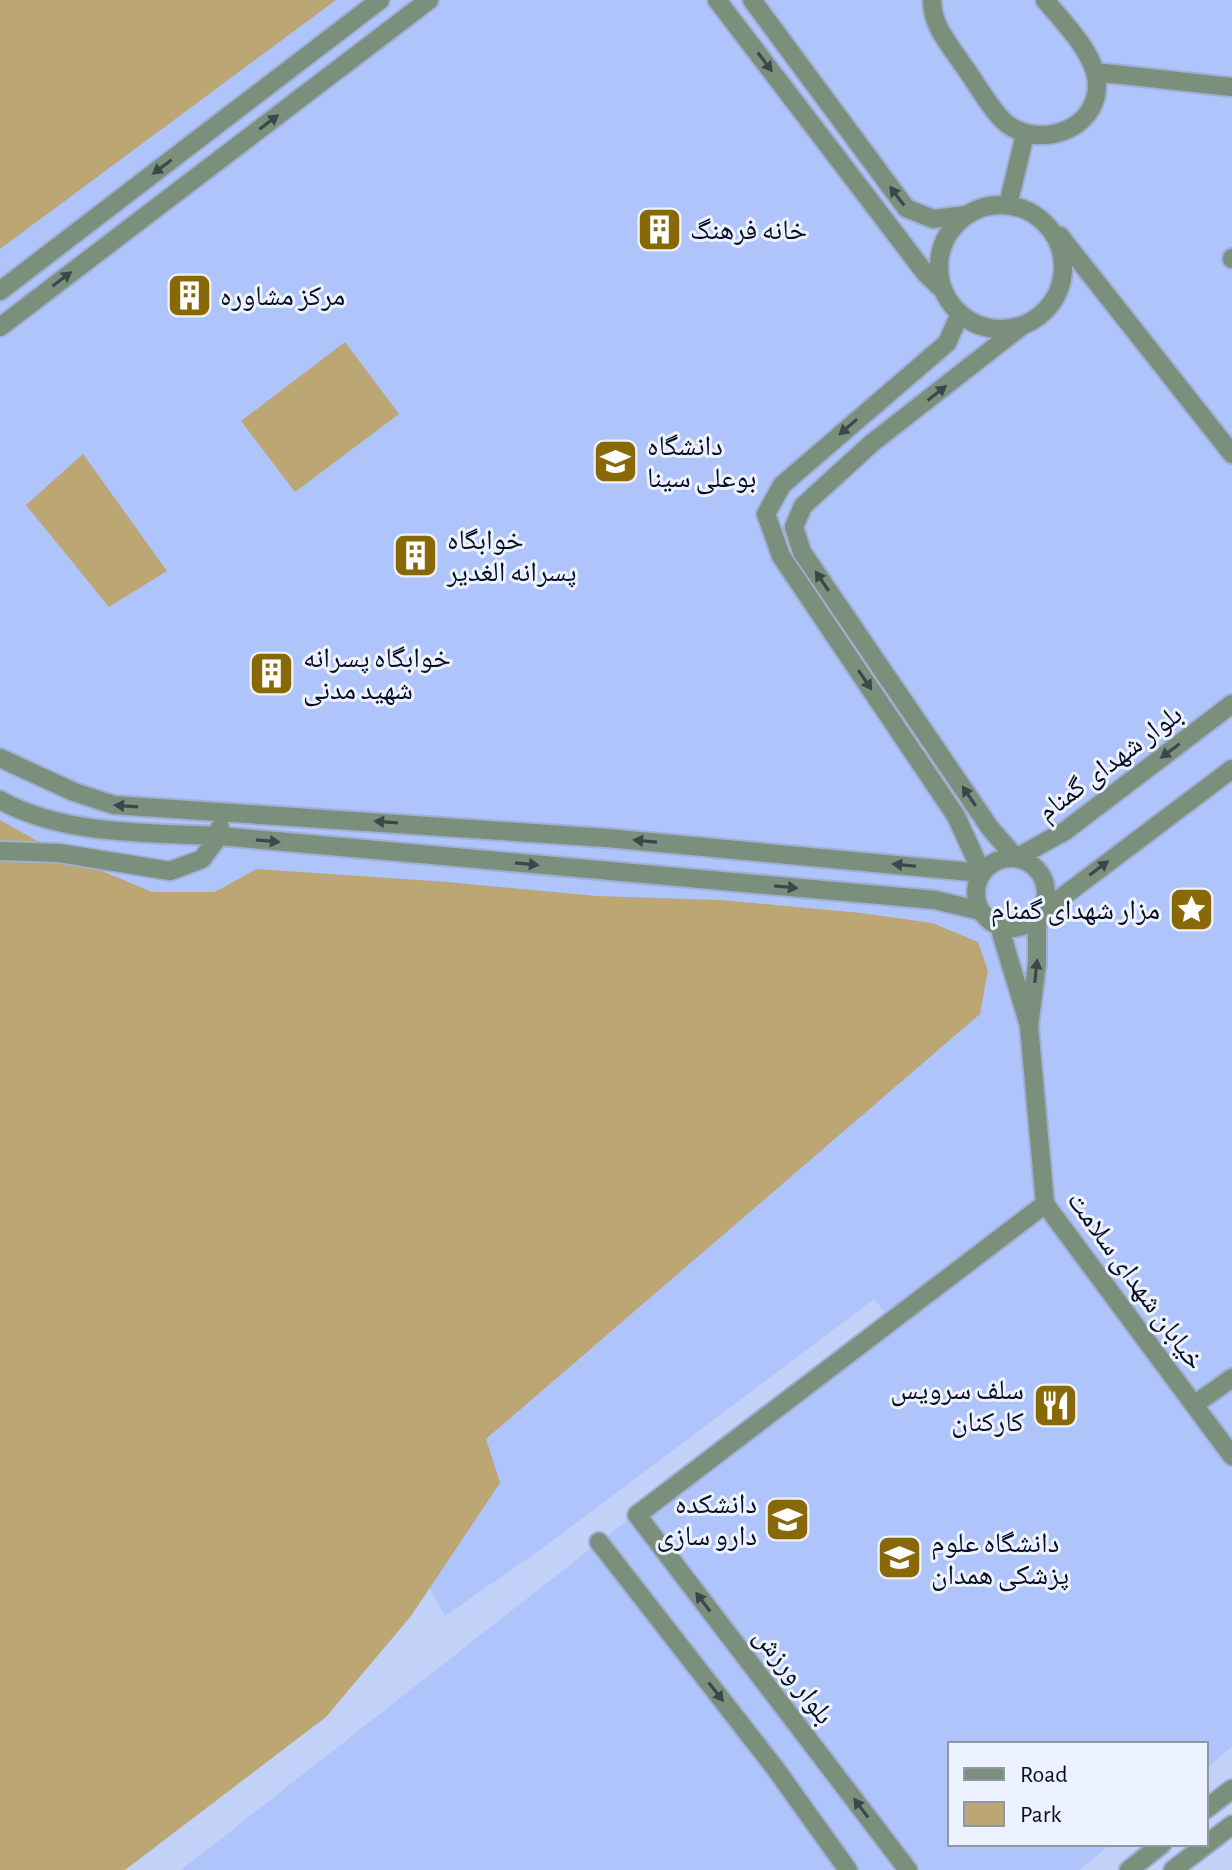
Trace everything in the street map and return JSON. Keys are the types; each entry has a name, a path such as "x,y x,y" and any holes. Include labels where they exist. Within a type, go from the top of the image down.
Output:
{"street":[{"path":"0,291 380,0"},
{"path":"0,327 429,0"},
{"path":"717,0 926,274 960,314 990,328 1007,329 1023,325"},
{"path":"752,0 906,208 933,219 1008,205 1028,211 1046,224 1058,234 1232,454"},
{"path":"932,0 932,12 939,31 1005,123 1025,134 1047,137 1079,122 1094,102 1097,88 1095,72 1084,49 1045,0"},
{"path":"1095,72 1232,87"},
{"path":"1008,205 1025,134"},
{"path":"944,292 939,270 942,249 951,230 967,215"},
{"path":"1037,916 1043,907 1045,886 1035,867 1016,858 990,828 802,552 794,527 803,506 872,443 1048,307 1062,280 1063,260 1057,240 1046,224"},
{"path":"960,314 947,343 782,485 766,514 781,556 956,816 982,873"},
{"name":"بلوار شهدای گمنام","path":"1016,858 1065,831 1232,704"},
{"path":"0,758 74,792 114,805 607,838 982,873"},
{"path":"0,800 17,809 101,831 219,836 935,900 981,911 999,926 1019,927 1232,769"},
{"path":"0,851 59,853 170,871 202,859 219,836 222,812"},
{"path":"981,911 975,892 982,873 996,861 1016,858"},
{"name":"خیابان شهدای سلامت","path":"1029,1026 1037,964 1037,916"},
{"name":"خیابان شهدای سلامت","path":"999,926 1029,1026 1045,1204 1232,1456"},
{"name":"بلوار ورزش","path":"908,1870 637,1515 1045,1204"},
{"path":"1194,1405 1232,1378"},
{"path":"599,1542 775,1768 848,1870"},
{"path":"1208,1807 1232,1789"},
{"path":"1208,1843 1232,1825"},
{"path":"1129,1870 1159,1846"},
{"path":"1173,1870 1204,1846"}],"shaded area":[{"name":"دانشگاه بوعلی سینا","path":"0,0 1232,0 1232,1747 1208,1766 1208,1742 948,1742 948,1846 1109,1846 1079,1870 181,1870 599,1542 892,1321 874,1299 551,1542 445,1616 376,1490 0,923"}],"green space":[{"path":"0,0 336,0 0,249"},
{"path":"345,342 399,414 295,492 241,421"},
{"path":"83,454 167,571 109,607 26,505"},
{"path":"0,820 59,853 152,892 215,892 256,869 597,896 720,900 861,913 932,923 978,942 988,971 980,1014 486,1439 500,1483 411,1616 326,1717 125,1870 0,1870"}],"place":[{"name":"خانه فرهنگ","path":"659,229"},
{"name":"مرکز مشاوره","path":"189,295"},
{"name":"دانشگاه بوعلی سینا","path":"616,461"},
{"name":"خوابگاه پسرانه الغدیر","path":"416,555"},
{"name":"خوابگاه پسرانه شهید مدنی","path":"272,673"},
{"name":"مزار شهدای گمنام","path":"1191,909"},
{"name":"سلف سرویس کارکنان","path":"1055,1405"},
{"name":"دانشکده دارو سازی","path":"788,1519"},
{"name":"دانشگاه علوم پزشکی همدان","path":"900,1558"}]}
